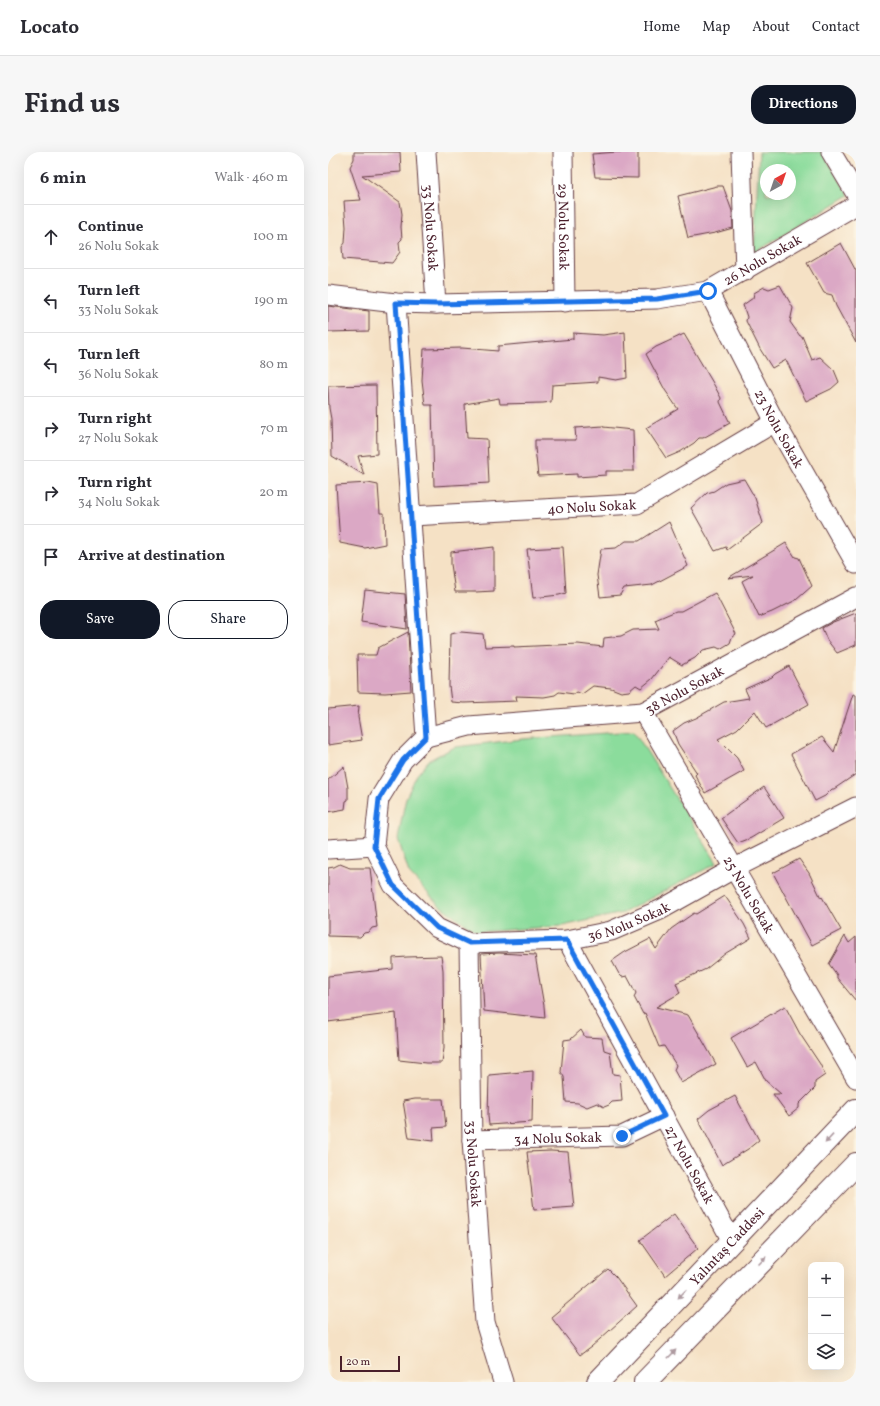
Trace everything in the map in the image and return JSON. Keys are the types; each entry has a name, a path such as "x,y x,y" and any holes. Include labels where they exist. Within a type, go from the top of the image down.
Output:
{"main road":[{"name":"Yalıntaş Caddesi","path":"598,1382 856,1110"},
{"path":"645,1382 856,1164"}],"street":[{"name":"33 Nolu Sokak","path":"426,152 436,304"},
{"name":"29 Nolu Sokak","path":"563,152 565,302"},
{"path":"741,152 745,270"},
{"path":"831,152 856,194"},
{"name":"26 Nolu Sokak","path":"328,295 396,303 436,304 657,299 708,291 856,204"},
{"name":"23 Nolu Sokak","path":"708,291 775,422 856,564"},
{"path":"328,849 374,846 379,799 403,760 426,737 396,303"},
{"name":"40 Nolu Sokak","path":"410,516 637,504 775,422"},
{"name":"38 Nolu Sokak","path":"426,737 469,726 643,712 856,597"},
{"name":"25 Nolu Sokak","path":"643,712 856,1078"},
{"name":"36 Nolu Sokak","path":"374,846 393,885 437,928 469,943 567,940 611,931 660,910 735,868 856,807"},
{"name":"27 Nolu Sokak","path":"567,940 732,1241"},
{"name":"33 Nolu Sokak","path":"469,943 472,1140 485,1322 503,1382"},
{"name":"34 Nolu Sokak","path":"472,1140 622,1136 664,1116"}],"green space":[{"path":"759,152 822,152 849,195 754,253"},
{"path":"634,731 717,863 623,913 562,926 477,932 440,906 409,873 398,839 406,798 416,776 429,760 455,747 523,739"}],"building":[{"path":"354,152 400,152 401,172 362,175 400,202 402,214 402,239 399,242 400,252 392,263 343,259 342,247 345,243 346,227 344,201 361,200 350,167 354,159"},
{"path":"638,152 638,178 595,177 592,154"},
{"path":"717,186 723,186 732,211 733,228 688,238 678,196"},
{"path":"841,243 856,271 856,343 836,306 832,295 824,293 807,263"},
{"path":"780,285 793,308 790,322 800,336 802,336 812,360 820,357 834,370 839,382 831,389 806,401 786,360 772,368 760,349 746,321 747,317 743,305 753,298 754,293 764,287 769,289"},
{"path":"328,306 369,311 369,331 328,332"},
{"path":"625,332 627,378 616,380 598,377 598,382 552,385 551,402 500,404 499,398 465,404 467,438 487,439 489,483 434,486 432,405 425,405 422,380 424,349 462,348 498,351 498,346 573,339 573,333 603,335"},
{"path":"684,334 721,398 720,402 730,423 703,438 699,438 680,452 666,458 646,428 678,409 665,390 646,354 656,347"},
{"path":"376,385 377,454 358,456 364,475 332,456 328,386"},
{"path":"603,426 633,430 634,471 606,471 606,475 577,477 577,474 538,476 535,440 576,440 575,428"},
{"path":"744,479 755,498 763,523 727,550 726,547 715,551 691,508 707,493 714,491 726,483"},
{"path":"368,483 378,485 380,513 384,513 385,544 365,548 340,543 336,485"},
{"path":"669,522 688,566 652,585 624,588 620,595 600,597 597,575 601,549 616,548 626,541 639,541"},
{"path":"786,543 795,557 799,558 812,586 796,600 759,617 742,581 753,575 728,578"},
{"path":"494,547 494,591 455,592 451,552"},
{"path":"563,547 566,593 533,598 527,549"},
{"path":"365,590 405,594 407,629 361,622"},
{"path":"715,593 736,634 732,637 730,643 720,649 716,647 703,650 695,658 682,665 669,657 652,679 641,688 636,685 629,691 621,692 611,688 593,686 582,694 577,692 574,694 559,692 555,695 544,697 516,696 517,701 451,702 449,686 450,634 461,632 483,634 485,647 578,644 603,647 604,638 621,636 633,630 659,629 655,620 676,611 681,611"},
{"path":"856,613 856,645 837,653 827,640 822,628"},
{"path":"408,632 411,691 385,693 358,692 357,655 376,655 378,648"},
{"path":"789,666 809,704 766,728 755,711 737,729 718,739 737,758 744,771 705,793 695,775 697,773 678,744 673,731 684,723 724,702 749,698 745,689 772,677"},
{"path":"853,694 856,695 856,774 832,789 825,796 815,801 791,754 822,737 834,752"},
{"path":"359,706 358,717 362,740 328,745 328,709"},
{"path":"344,766 348,788 348,800 346,801 345,809 328,812 328,780"},
{"path":"764,787 784,818 751,838 738,843 721,818"},
{"path":"799,859 809,873 821,898 822,897 841,930 812,945 773,873"},
{"path":"340,864 350,868 370,868 377,927 372,928 369,932 364,933 360,937 328,936 328,868"},
{"path":"725,896 744,924 751,938 726,953 706,969 676,983 680,993 656,1007 688,1015 716,1064 681,1083 674,1070 676,1065 664,1046 659,1047 645,1013 643,1014 634,997 636,993 627,976 622,977 619,974 612,961 625,952 650,939 656,949 671,929 694,913 696,914"},
{"path":"845,936 849,943 856,937 856,1001 837,978 837,975 829,964"},
{"path":"499,953 535,955 545,1018 484,1011 481,954"},
{"path":"441,956 443,970 444,1048 442,1063 399,1060 396,1013 328,1022 328,976 393,969 393,958"},
{"path":"785,1006 825,1075 815,1082 815,1088 799,1104 799,1108 789,1116 773,1094 781,1094 766,1081 756,1062 747,1067 731,1038"},
{"path":"581,1030 585,1037 602,1038 604,1050 610,1052 613,1074 620,1075 622,1101 612,1102 604,1107 597,1103 587,1107 578,1103 566,1102 564,1077 561,1072 564,1040 571,1039"},
{"path":"533,1071 532,1122 489,1125 489,1075"},
{"path":"735,1096 759,1140 748,1149 722,1165 698,1119 709,1110"},
{"path":"415,1099 443,1099 446,1127 433,1128 434,1141 409,1138 403,1101"},
{"path":"527,1152 568,1152 574,1207 534,1210"},
{"path":"674,1214 698,1248 665,1276 640,1240"},
{"path":"608,1269 616,1277 637,1306 580,1355 551,1317"}],"route":[{"path":"622,1136 664,1116 567,940 469,943 437,928 393,885 374,846 379,799 403,760 426,737 396,303 436,304 657,299 708,291"}]}
